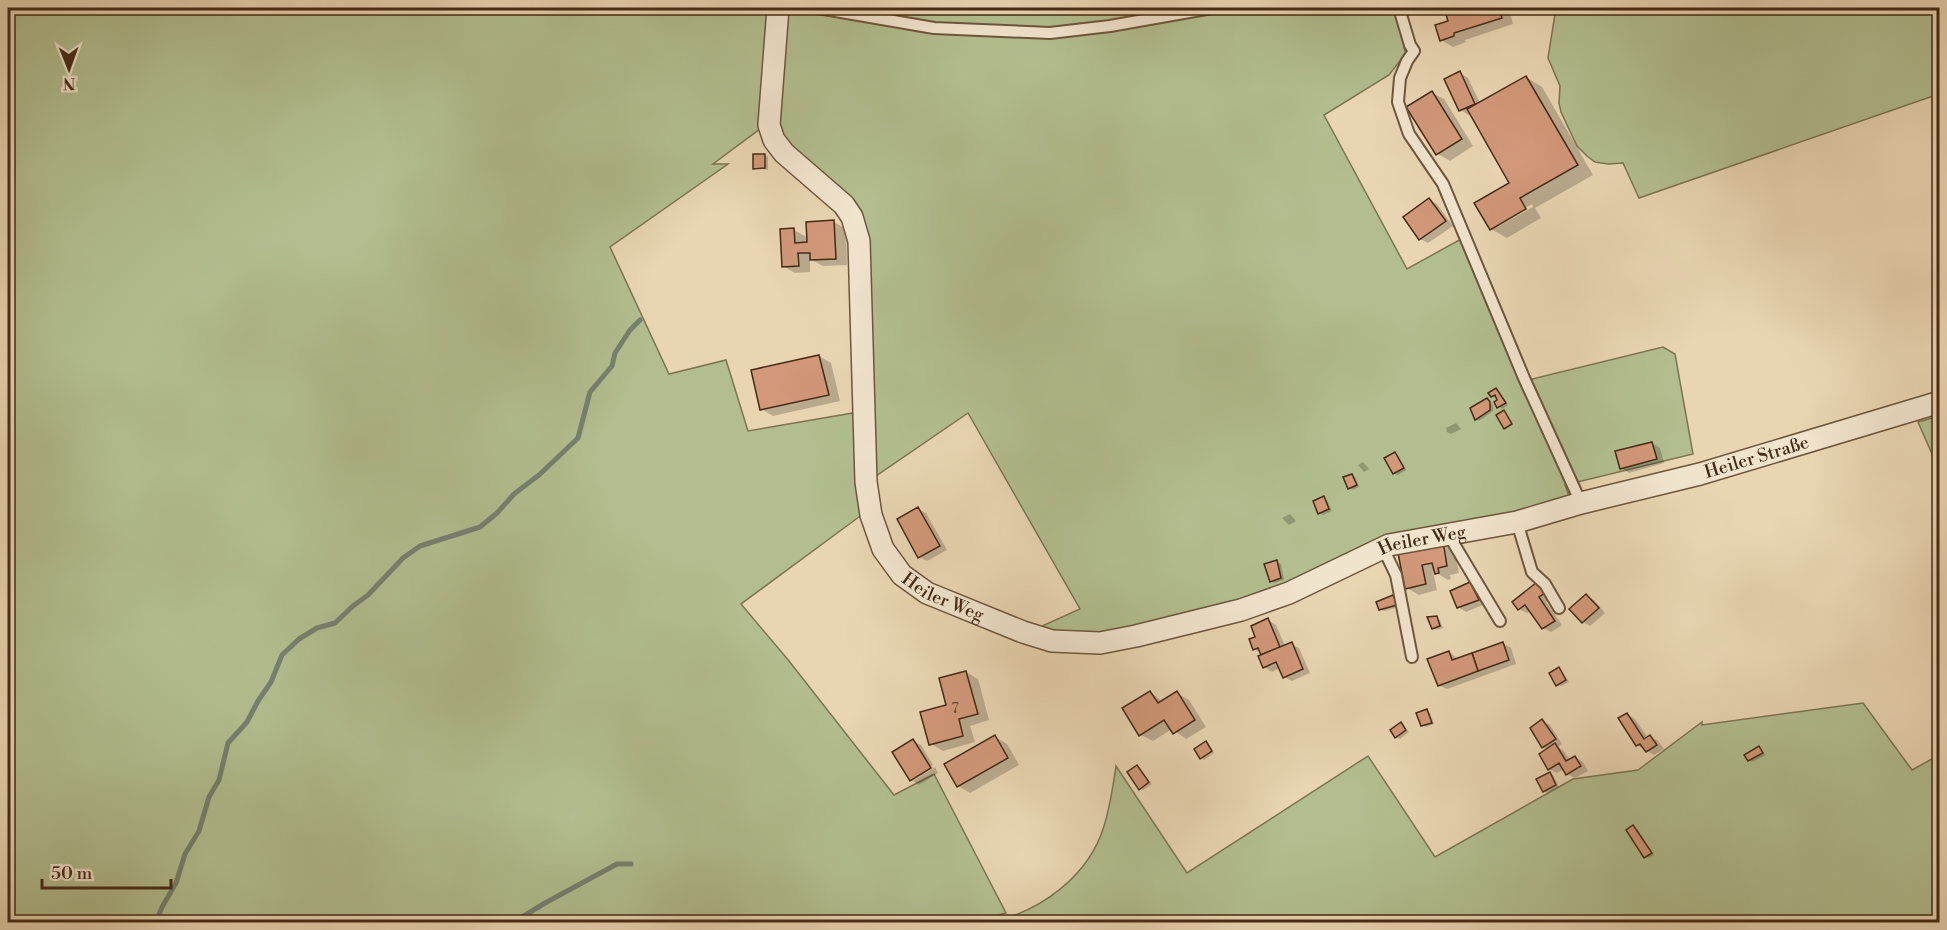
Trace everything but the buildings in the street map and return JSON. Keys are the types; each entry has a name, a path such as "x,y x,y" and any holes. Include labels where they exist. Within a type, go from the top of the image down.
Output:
{"street":[{"name":"Heiler Weg","path":"778,8 769,125 774,140 784,153 843,205 852,217 859,241 866,482 871,515 883,549 902,575 927,593 1023,632 1052,640 1100,643 1240,610 1289,593 1389,545 1517,522 1577,504"},
{"name":"Heiler Straße","path":"1577,504 1700,474 1940,402"}],"lane":[{"path":"818,8 934,28 1050,33 1110,26 1212,8"},
{"path":"1399,8 1410,45 1414,51 1400,78 1398,102 1409,134 1443,184 1577,504"},
{"path":"1517,522 1532,572 1545,584 1559,608"},
{"path":"1448,534 1500,621"},
{"path":"1383,548 1396,575 1412,657"}],"green space":[{"path":"8,8 780,8 768,123 713,164 728,164 610,247 669,374 726,360 748,431 859,412 863,514 741,604 789,661 894,795 934,774 1006,913 968,922 8,922"},
{"path":"784,8 801,8 934,33 1049,35 1168,19 1224,8 1396,8 1406,53 1389,75 1324,115 1407,269 1461,239 1524,381 1663,347 1675,354 1693,454 1565,485 1572,504 1453,527 1288,589 1101,638 1031,631 1080,609 968,413 870,480 863,241 778,139"},
{"path":"839,8 1191,8 1049,29 934,25"},
{"path":"1556,8 1939,8 1939,94 1639,198 1623,163 1595,162 1587,156 1577,146 1561,112 1560,86 1548,58"},
{"path":"1940,416 1939,470 1918,422"},
{"path":"1863,703 1912,770 1939,755 1939,922 992,922 1010,917 1045,900 1061,889 1087,861 1104,826 1116,766 1187,873 1368,756 1435,857 1573,779 1638,770 1702,722 1702,725"}],"waterway":[{"path":"156,922 176,883 185,854 199,831 209,797 219,780 228,743 247,722 271,682 282,655 299,639 317,628 335,623 368,595 403,558 420,546 480,527 514,494 539,475 578,438 590,392 612,366 615,353 630,330 640,320"},
{"path":"514,922 617,864 631,864"}]}
